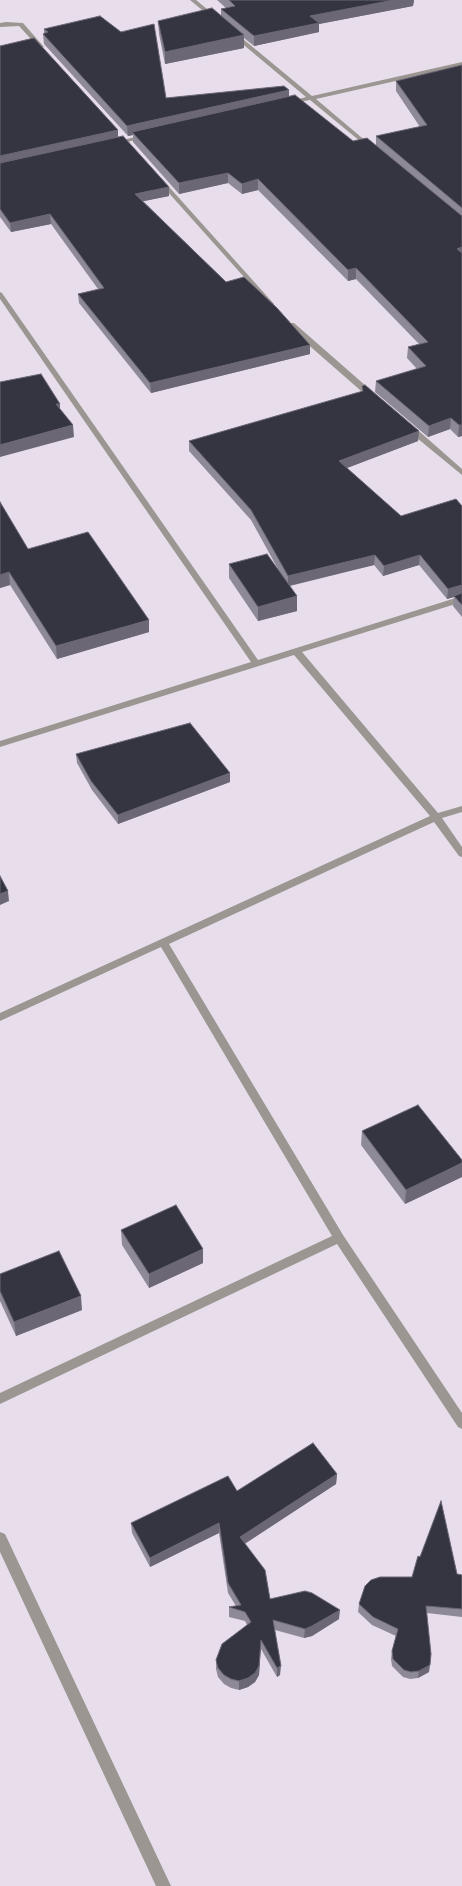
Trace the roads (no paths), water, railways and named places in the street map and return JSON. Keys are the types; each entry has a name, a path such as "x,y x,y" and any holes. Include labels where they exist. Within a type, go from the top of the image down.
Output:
{"street":[{"path":"194,0 223,25"},
{"path":"0,25 21,24 47,54"},
{"path":"229,30 378,154"},
{"path":"280,106 462,64"},
{"path":"109,144 156,134"},
{"path":"120,135 130,147"},
{"path":"156,176 276,309"},
{"path":"0,294 256,663"},
{"path":"286,321 380,402"},
{"path":"403,422 462,473"},
{"path":"0,744 462,599"},
{"path":"296,651 436,816 462,854"},
{"path":"0,1017 436,816 462,809"},
{"path":"163,942 339,1238 462,1423"},
{"path":"0,1399 339,1238"},
{"path":"0,1538 164,1886"}]}
